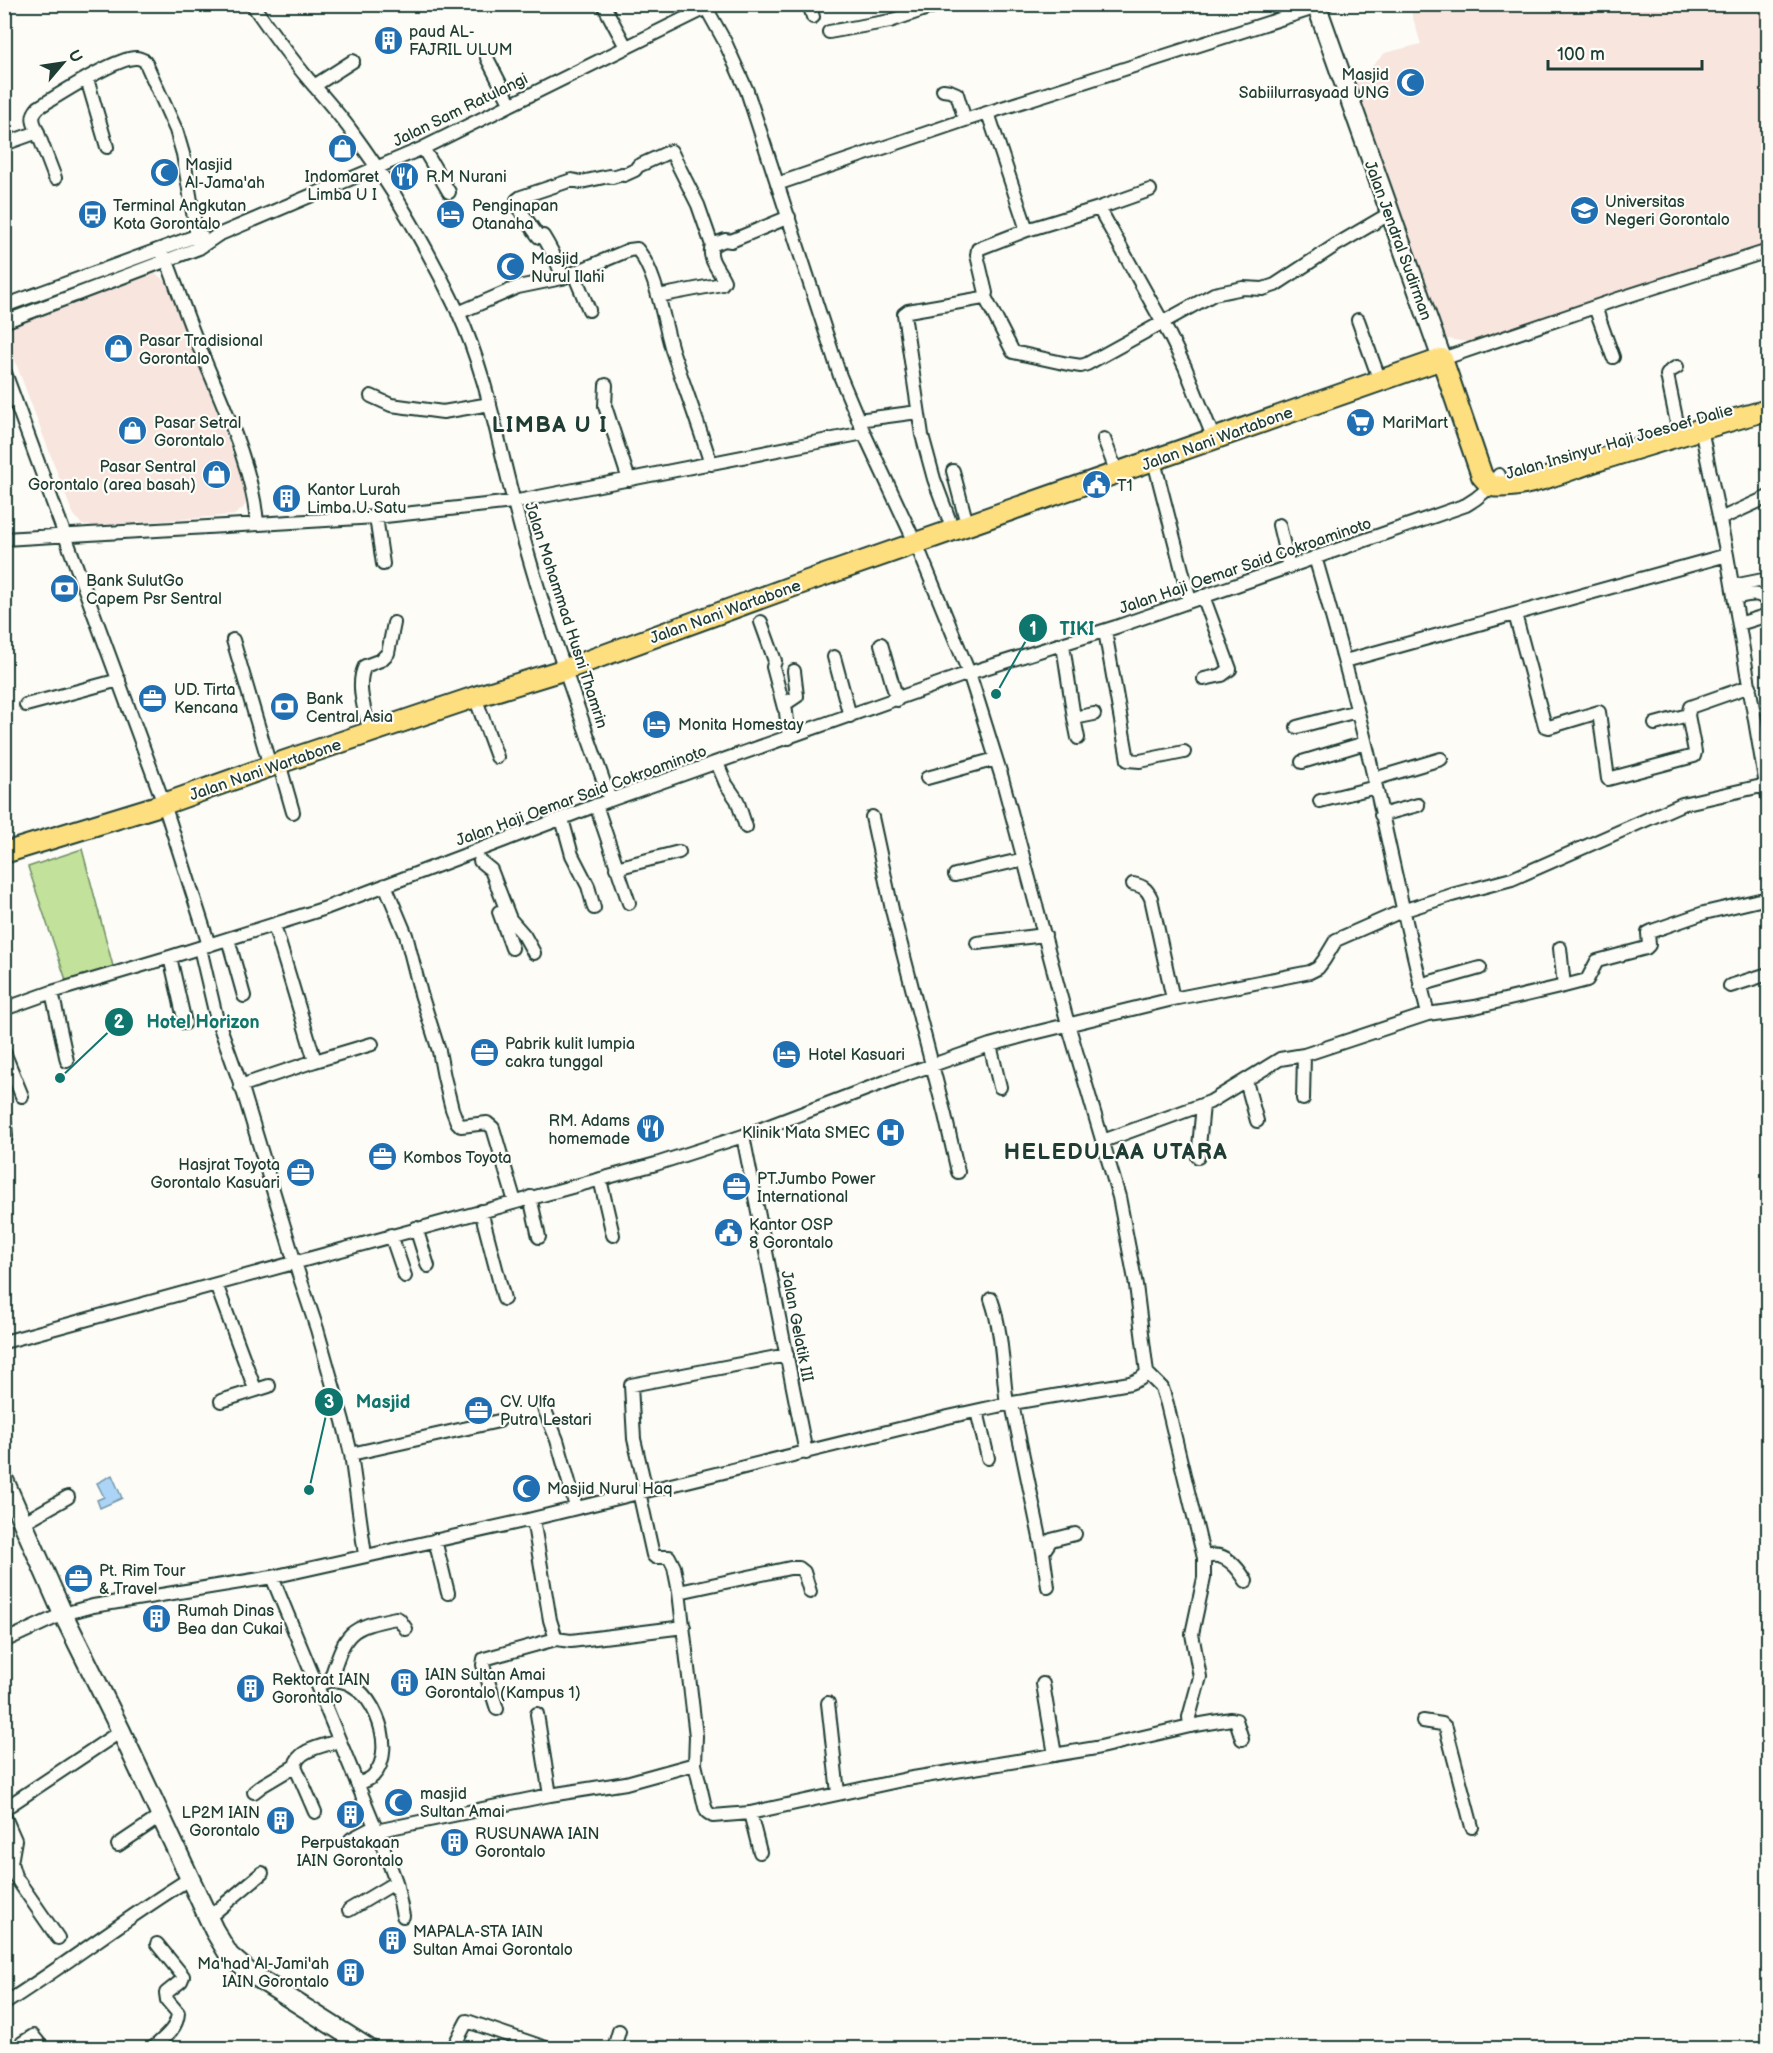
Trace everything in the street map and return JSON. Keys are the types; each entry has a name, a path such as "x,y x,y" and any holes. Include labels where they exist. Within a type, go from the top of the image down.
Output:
{"main road":[{"name":"Jalan Nani Wartabone","path":"4,854 164,804 475,697 566,669 960,527 1442,359"},
{"name":"Jalan Jendral Sudirman","path":"1442,359 1491,479"},
{"name":"Jalan Insinyur Haji Joesoef Dalie","path":"1491,479 1502,488 1534,481 1707,423 1768,398"},
{"name":"Jalan Insinyur Haji Joesoef Dalie","path":"1491,479 1677,423 1707,423 1768,410"}],"street":[{"name":"Jalan Mohammad Husni Thamrin","path":"252,4 353,133 377,168 422,239 458,313 477,359 513,502 544,605 610,800"},
{"path":"603,4 626,47"},
{"path":"808,4 813,17"},
{"path":"829,32 890,21 940,4"},
{"path":"708,6 747,91 840,376 858,420 916,543 969,673 996,759 1068,1024 1114,1179 1129,1239 1143,1329 1147,1372 1162,1388 1167,1404 1204,1558 1204,1578 1192,1634 1200,1677 1189,1717 1190,1726"},
{"name":"Jalan Sam Ratulangi","path":"4,322 423,148 708,6"},
{"path":"777,184 965,120 1320,6"},
{"name":"Jalan Jendral Sudirman","path":"1320,6 1389,214 1442,359"},
{"path":"55,178 33,117 39,107 87,78 129,58 138,57 145,61 176,130 183,154 198,242"},
{"path":"487,58 510,103"},
{"path":"314,86 353,61"},
{"path":"87,78 107,147"},
{"path":"943,90 957,94 965,120"},
{"path":"988,113 1027,230"},
{"path":"4,144 38,132"},
{"path":"423,148 449,192"},
{"path":"589,310 568,276 560,269 543,236 539,237 536,234 532,225 516,205 518,200 576,179 581,182 624,175 638,166 671,152 698,205 712,245 711,260 724,281 722,284 658,296"},
{"path":"1150,190 1027,230 978,249 977,255 985,297 1012,352 1068,364 1081,366 1087,364 1214,294 1243,288 1263,289 1275,285 1389,214"},
{"path":"1100,208 1185,367 1214,439"},
{"path":"712,245 725,240 731,241 789,217"},
{"path":"458,313 519,287 568,276 629,249 638,249 648,267 658,296 670,344 711,464"},
{"path":"1442,359 1768,250"},
{"path":"164,255 231,423 252,486 258,524"},
{"name":"Jalan Sam Ratulangi","path":"4,306 164,255"},
{"path":"960,527 934,479 922,435 905,313 985,297"},
{"path":"1595,307 1613,357"},
{"path":"1358,320 1380,381"},
{"path":"1677,367 1667,375 1677,423"},
{"path":"4,370 164,804 205,947 216,1016 244,1094 319,1336 351,1454 365,1556"},
{"path":"606,385 605,405 629,480"},
{"path":"371,396 391,405 443,412 490,404"},
{"path":"858,420 918,412"},
{"path":"4,1342 656,1164 743,1136 932,1065 990,1046 1068,1024 1173,999 1310,972 1318,968 1336,940 1402,911 1512,879 1682,804 1767,791 1720,519 1707,423"},
{"path":"4,539 376,517 513,502 864,433"},
{"path":"1104,439 1117,473"},
{"path":"1154,460 1190,601"},
{"path":"953,471 960,527"},
{"name":"Jalan Haji Oemar Said Cokroaminoto","path":"4,1009 51,992 274,925 385,885 478,857 610,800 969,673 1105,631 1466,505 1476,499 1491,479"},
{"path":"1720,519 1768,497"},
{"path":"376,517 383,564"},
{"path":"1279,525 1289,567"},
{"path":"1345,662 1727,555"},
{"path":"1315,557 1358,711 1402,911 1428,1014"},
{"path":"1734,592 1768,579"},
{"path":"1734,592 1762,596 1767,600 1768,606"},
{"path":"1203,596 1230,669 1222,675 1204,679"},
{"path":"1515,614 1543,722 1549,727 1599,712 1607,779 1694,756 1688,715 1690,707 1750,686"},
{"path":"1739,624 1768,615"},
{"path":"761,622 775,662 773,667 789,738"},
{"path":"370,733 362,693 362,673 364,666 381,660 388,653 394,623"},
{"path":"1105,631 1128,760 1140,761 1184,752"},
{"path":"233,640 274,765 293,812"},
{"path":"881,644 897,700"},
{"path":"1063,645 1078,738"},
{"path":"834,657 850,716"},
{"path":"784,708 786,702 797,696 794,671"},
{"path":"26,705 119,680"},
{"path":"475,697 497,757"},
{"path":"1297,727 1358,711"},
{"path":"1074,717 1094,714"},
{"path":"1655,724 1688,715"},
{"path":"1302,762 1365,743"},
{"path":"927,778 996,759"},
{"path":"1320,801 1442,759"},
{"path":"717,763 726,784 737,800 746,827"},
{"path":"596,805 629,903"},
{"path":"1381,814 1418,805"},
{"path":"872,818 893,914 958,1172"},
{"path":"562,819 572,855 588,886 594,908"},
{"path":"616,868 679,852"},
{"path":"478,857 512,948"},
{"path":"478,857 491,870 510,919 524,935 534,953"},
{"path":"955,874 1024,859"},
{"path":"1133,884 1146,889 1150,898 1173,999"},
{"path":"385,885 406,934 457,1122 464,1126 487,1123 493,1128 515,1202"},
{"path":"1103,1141 1203,1105 1280,1059 1304,1054 1428,1014 1475,1007 1587,980 1597,961 1646,948 1649,945 1648,933 1652,931 1704,913 1768,898"},
{"path":"274,925 315,1061"},
{"path":"977,943 1045,935"},
{"path":"228,939 244,996"},
{"path":"1560,948 1564,986"},
{"path":"170,957 185,1023"},
{"path":"1420,985 1480,968"},
{"path":"1730,986 1768,974"},
{"path":"51,992 67,1061"},
{"path":"240,1086 372,1044"},
{"path":"990,1046 1000,1087"},
{"path":"4,1052 22,1096"},
{"path":"1303,1099 1304,1054"},
{"path":"1246,1081 1257,1121"},
{"path":"1198,1157 1203,1105"},
{"path":"4,1113 6,1137"},
{"name":"Jalan Gelatik III","path":"743,1136 806,1453"},
{"path":"600,1179 613,1235"},
{"path":"530,1197 539,1237"},
{"path":"481,1211 504,1299"},
{"path":"416,1228 428,1266"},
{"path":"391,1235 405,1276"},
{"path":"216,1284 255,1389"},
{"path":"991,1299 1000,1329 1002,1365 1043,1552 1048,1587"},
{"path":"787,1355 631,1385 634,1439 653,1555 671,1559 679,1592 696,1736 695,1764 705,1807 709,1814 716,1817 750,1813 916,1777 1096,1748 1231,1719 1235,1719 1239,1731"},
{"path":"4,1641 63,1614 119,1601 272,1577 533,1519 977,1411 1130,1383 1140,1379 1147,1372"},
{"path":"221,1401 269,1386"},
{"path":"544,1408 557,1440 576,1508"},
{"path":"977,1411 988,1458"},
{"path":"351,1454 499,1421"},
{"path":"4,1480 63,1614 224,1950 234,1961 274,1990 368,2049"},
{"path":"24,1522 68,1497"},
{"path":"533,1519 550,1620 556,1639"},
{"path":"1043,1552 1051,1540 1075,1534"},
{"path":"435,1540 448,1593"},
{"path":"1204,1558 1216,1556 1229,1560 1246,1581"},
{"path":"679,1592 790,1568 799,1568 804,1572 810,1592"},
{"path":"272,1577 396,1882 402,1913"},
{"path":"330,1680 344,1641 357,1629 396,1618 406,1629"},
{"path":"497,1709 483,1665 484,1659 556,1639 571,1641 593,1639 684,1627"},
{"path":"317,1686 330,1680 349,1683 367,1698 374,1710 382,1732 383,1751 378,1770 372,1777 357,1784"},
{"path":"1043,1684 1055,1755"},
{"path":"828,1703 837,1793"},
{"path":"537,1714 550,1795"},
{"path":"1423,1721 1442,1724 1446,1728 1472,1827"},
{"path":"4,1809 121,1731"},
{"path":"315,1812 296,1766 297,1758 301,1754 338,1741"},
{"path":"351,1839 375,1829 550,1795 626,1783 695,1764"},
{"path":"254,1792 296,1766"},
{"path":"750,1813 760,1852"},
{"path":"4,1815 15,1840 11,1857 15,1876 58,1938"},
{"path":"118,1845 161,1816"},
{"path":"208,1917 262,1873"},
{"path":"4,2004 189,1879"},
{"path":"350,1910 396,1882"},
{"path":"153,2049 177,2023 178,2013 167,2000 166,1993 183,1977 158,1944"},
{"path":"453,2049 467,2021 546,2049"},
{"path":"614,2049 619,2031"},
{"path":"22,2043 33,2036 43,2049"}],"shaded area":[{"name":"Universitas Negeri Gorontalo","path":"1409,5 1768,5 1768,258 1473,343 1442,338 1384,162 1355,84 1385,53 1421,44"},
{"name":"Pasar Setral Gorontalo","path":"153,272 167,282 186,316 194,350 246,490 247,501 243,508 234,515 82,525 72,512 5,334 5,326"}],"green space":[{"path":"82,849 114,970 67,983 28,867"}],"water":[{"path":"112,1475 122,1498 100,1508 97,1500 104,1497 97,1483"}],"place":[{"name":"paud AL- FAJRIL ULUM","path":"388,40"},
{"name":"Masjid Sabiilurrasyaad UNG","path":"1410,83"},
{"name":"Indomaret Limba U I","path":"342,148"},
{"name":"Masjid Al-Jama'ah","path":"164,173"},
{"name":"R.M Nurani","path":"405,176"},
{"name":"Universitas Negeri Gorontalo","path":"1584,210"},
{"name":"Terminal Angkutan Kota Gorontalo","path":"92,214"},
{"name":"Penginapan Otanaha","path":"451,214"},
{"name":"Masjid Nurul Ilahi","path":"510,267"},
{"name":"Pasar Tradisional Gorontalo","path":"118,349"},
{"name":"MariMart","path":"1361,422"},
{"name":"Pasar Setral Gorontalo","path":"133,431"},
{"name":"Pasar Sentral Gorontalo (area basah)","path":"217,475"},
{"name":"T1","path":"1096,485"},
{"name":"Kantor Lurah Limba U. Satu","path":"286,498"},
{"name":"Bank SulutGo Capem Psr Sentral","path":"65,589"},
{"name":"TIKI","path":"996,694"},
{"name":"UD. Tirta Kencana","path":"153,698"},
{"name":"Bank Central Asia","path":"285,707"},
{"name":"Monita Homestay","path":"657,724"},
{"name":"Pabrik kulit lumpia cakra tunggal","path":"484,1052"},
{"name":"Hotel Kasuari","path":"787,1054"},
{"name":"Hotel Horizon","path":"60,1078"},
{"name":"RM. Adams homemade","path":"651,1129"},
{"name":"Klinik Mata SMEC","path":"891,1132"},
{"name":"Kombos Toyota","path":"382,1157"},
{"name":"Hasjrat Toyota Gorontalo Kasuari","path":"301,1173"},
{"name":"PT.Jumbo Power International","path":"736,1187"},
{"name":"Kantor OSP 8 Gorontalo","path":"728,1233"},
{"name":"CV. Ulfa Putra Lestari","path":"479,1410"},
{"name":"Masjid Nurul Haq","path":"526,1488"},
{"name":"Masjid","path":"309,1490"},
{"name":"Pt. Rim Tour & Travel","path":"78,1579"},
{"name":"Rumah Dinas Bea dan Cukai","path":"156,1619"},
{"name":"IAIN Sultan Amai Gorontalo (Kampus 1)","path":"404,1683"},
{"name":"Rektorat IAIN Gorontalo","path":"251,1688"},
{"name":"masjid Sultan Amai","path":"399,1802"},
{"name":"Perpustakaan IAIN Gorontalo","path":"350,1814"},
{"name":"LP2M IAIN Gorontalo","path":"281,1821"},
{"name":"RUSUNAWA IAIN Gorontalo","path":"454,1842"},
{"name":"MAPALA-STA IAIN Sultan Amai Gorontalo","path":"392,1940"},
{"name":"Ma'had Al-Jami'ah IAIN Gorontalo","path":"350,1972"}],"district":[{"name":"LIMBA U I","path":"550,424"},
{"name":"HELEDULAA UTARA","path":"1116,1151"}]}
